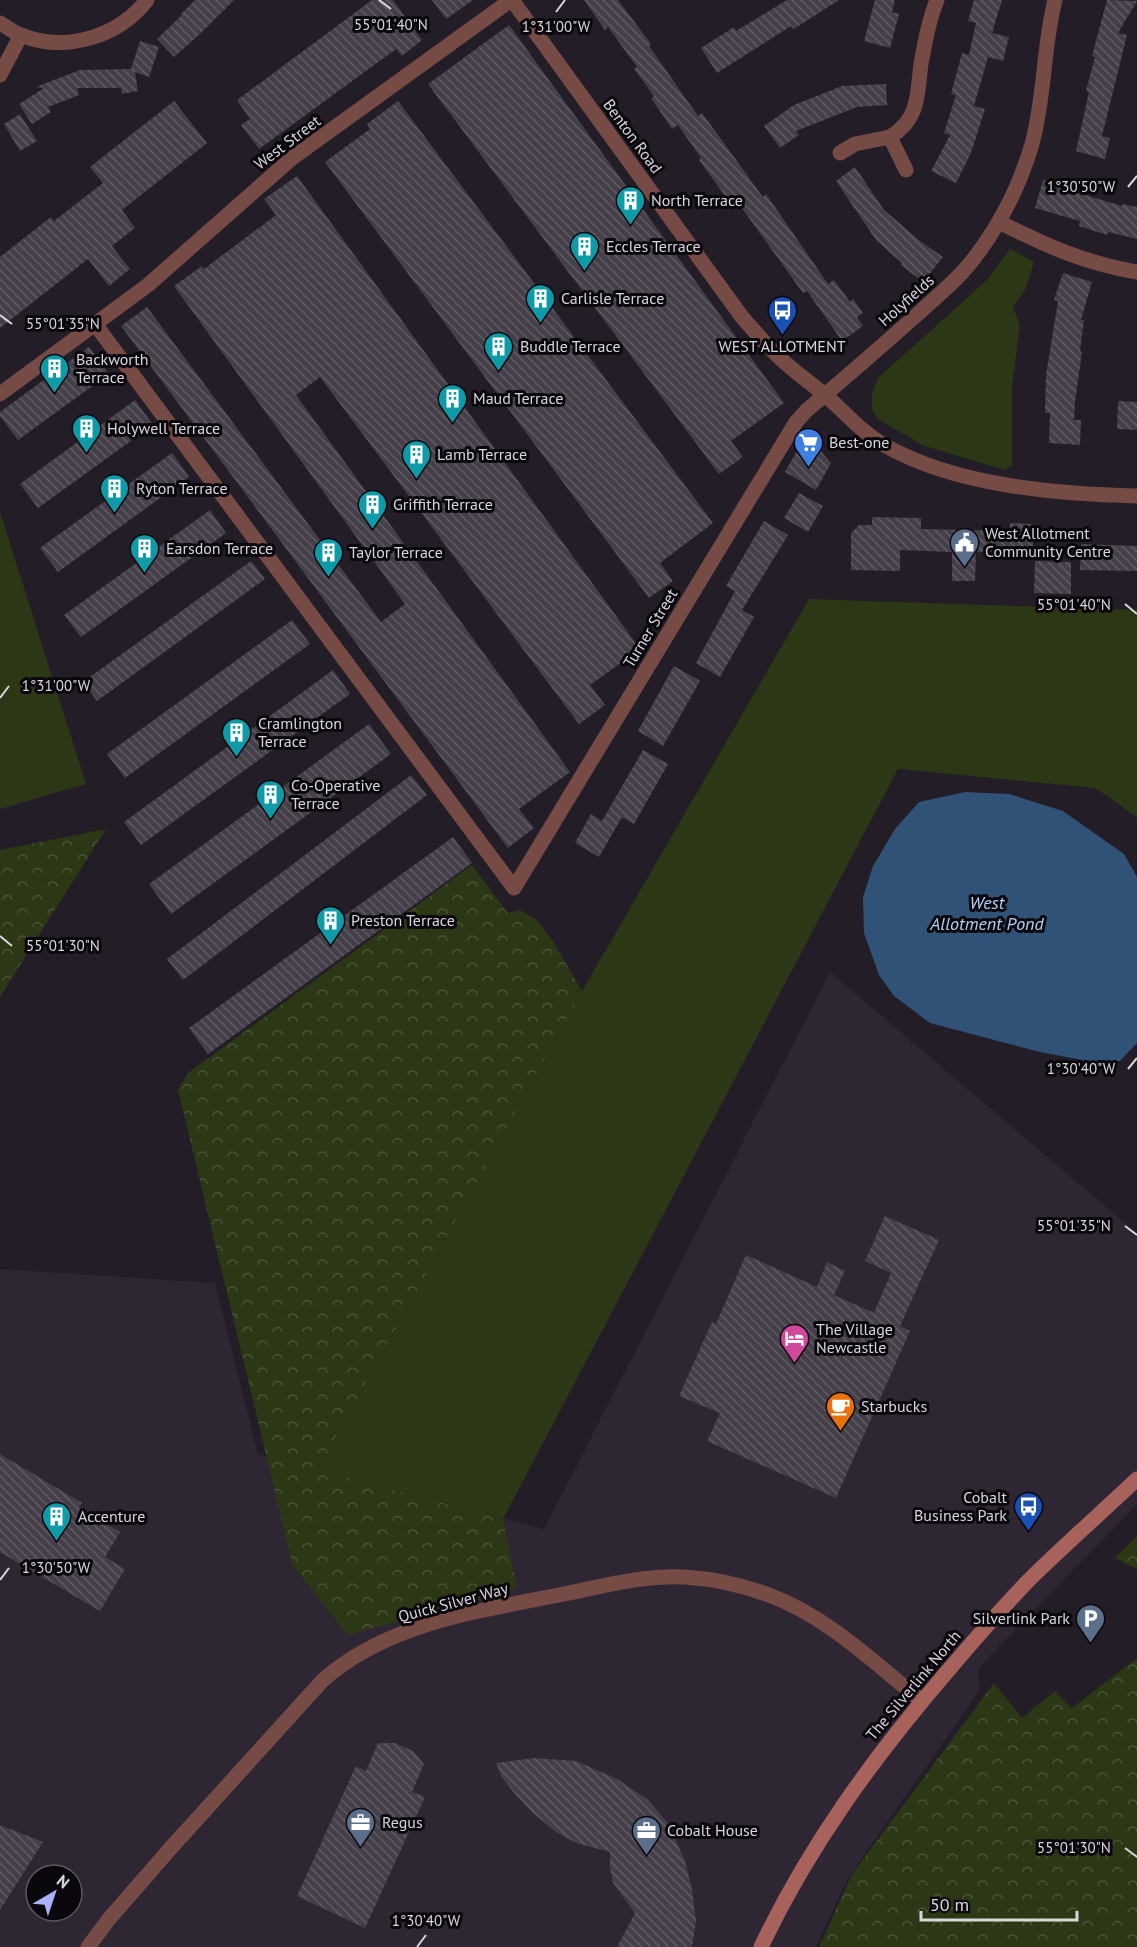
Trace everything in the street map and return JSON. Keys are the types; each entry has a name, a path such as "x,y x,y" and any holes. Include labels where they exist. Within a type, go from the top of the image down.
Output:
{"street":[{"path":"0,23 21,35 37,40 58,42 90,38 124,22 147,0"},
{"name":"West Street","path":"95,324 148,285 284,164 511,0"},
{"name":"Benton Road","path":"511,0 742,317 782,360 825,395 868,435 913,459 1016,487 1051,492 1137,496"},
{"path":"840,153 855,144 890,137 901,130 914,110 918,96 921,64 937,0"},
{"name":"Holyfields","path":"825,395 958,277 975,258 1012,200 1023,172 1039,112 1055,0"},
{"path":"0,75 21,35"},
{"path":"890,137 906,170"},
{"path":"999,222 1048,247 1076,258 1110,268 1137,272"},
{"path":"0,394 95,324"},
{"name":"Turner Street","path":"95,324 514,888 796,422 825,395"},
{"name":"The Silverlink North","path":"761,1947 804,1867 837,1814 886,1744 982,1630 1033,1576 1137,1479"},
{"name":"Quick Silver Way","path":"88,1947 109,1919 169,1850 323,1680 349,1659 387,1639 457,1616 627,1580 684,1577 709,1580 740,1586 797,1607 837,1633 922,1701"}],"shaded area":[{"path":"830,972 1137,1233 1137,1504 978,1669 980,1690 848,1878 816,1947 0,1947 0,1269 215,1283 258,1454 544,1529"}],"green space":[{"path":"1010,249 1034,262 1025,290 1013,307 1020,325 1012,385 1012,466 1004,470 922,445 878,419 872,410 872,393 878,378 986,281"},
{"path":"0,512 86,784 0,809"},
{"path":"809,599 1137,610 1137,817 1095,788 898,769 503,1519 318,1470 582,991"},
{"path":"106,829 0,997 0,850"},
{"path":"472,865 508,913 520,910 538,921 554,943 582,991 318,1470 503,1519 517,1588 348,1635 293,1566 178,1090 188,1073"},
{"path":"1137,1536 1137,1569 1115,1558"},
{"path":"1137,1658 1137,1947 819,1947 852,1874 994,1683 1022,1718 1055,1691 1072,1708"}],"water":[{"name":"West Allotment Pond","path":"965,792 1009,794 1063,811 1124,854 1137,877 1137,1043 1120,1061 1087,1061 1040,1052 930,1023 894,996 879,975 864,933 863,897 873,866 895,829 919,802"}],"building":[{"path":"195,0 234,0 174,57 157,39"},
{"path":"372,0 393,0 422,40 402,56 396,49 259,149 241,125 250,119 237,100"},
{"path":"432,0 473,0 446,19"},
{"path":"584,0 618,0 651,44 649,46 698,116 702,113 763,197 766,194 828,284 834,280 850,302 853,299 863,313 857,317 863,326 842,341 807,291 803,293 736,200 731,204 699,160 701,158 678,125 672,129 651,98 654,96 634,69 637,67 608,27 605,30"},
{"path":"787,0 839,0 794,29 791,26 717,73 701,48 734,27 736,31"},
{"path":"875,0 895,0 892,12 899,14 890,48 864,41"},
{"path":"974,0 1002,0 992,33 1009,37 1003,61 988,57 974,106 985,109 971,153 956,183 931,171 950,135 944,133 956,95 951,94 962,53 969,55 976,23 968,21"},
{"path":"1107,0 1137,1 1118,33 1127,35 1102,136 1110,138 1105,159 1076,151 1089,92 1086,91 1095,57 1092,56"},
{"path":"509,25 784,403 731,441 743,457 719,474 428,84"},
{"path":"140,41 159,47 149,77 135,72 138,91 122,94 121,88 77,88 79,95 48,107 51,112 32,124 19,104 44,88 36,87 80,70 131,69"},
{"path":"886,84 887,105 857,107 796,131 799,135 780,148 764,126 794,105 842,86"},
{"path":"174,101 207,143 122,210 135,228 112,246 130,269 109,286 88,259 0,328 0,257 51,217 54,221 103,183 90,167"},
{"path":"398,101 713,523 660,563 673,581 649,598 325,162 370,129 367,124"},
{"path":"20,114 37,141 20,151 4,124"},
{"path":"855,167 884,210 920,241 943,257 923,282 901,265 902,263 876,240 836,181"},
{"path":"297,176 640,649 590,685 605,705 579,724 320,377 296,395 570,772 519,809 534,828 508,848 121,326 147,307 381,622 405,604 174,286 202,266 204,269 276,215 264,199"},
{"path":"1043,180 1122,206 1123,204 1137,207 1137,239 1108,232 1107,235 1079,226 1080,221 1035,208"},
{"path":"1063,273 1092,282 1081,320 1084,320 1080,351 1082,352 1074,420 1081,420 1080,445 1049,443 1050,413 1045,413 1046,375 1058,301 1054,300"},
{"name":"Backworth Terrace","path":"89,347 109,374 18,440 0,416 0,412"},
{"name":"Holywell Terrace","path":"135,400 153,425 38,508 20,484"},
{"path":"1118,401 1137,402 1137,430 1117,429"},
{"name":"Best-one","path":"804,439 818,448 831,463 816,490 785,472"},
{"name":"Ryton Terrace","path":"172,453 189,477 58,572 40,548"},
{"path":"799,493 823,506 808,532 784,518"},
{"name":"Earsdon Terrace","path":"210,510 226,533 81,637 64,615"},
{"path":"872,517 921,518 921,529 1010,531 1010,523 1033,524 1033,554 976,552 975,581 952,581 952,552 900,550 900,571 851,570 851,533 859,525 872,525"},
{"path":"764,521 788,535 742,610 754,617 720,677 696,663 735,591 726,586"},
{"path":"1081,544 1137,546 1137,571 1080,570"},
{"name":"Earsdon Terrace","path":"251,561 265,579 97,701 83,682"},
{"path":"1035,561 1071,562 1071,594 1034,593"},
{"name":"Cramlington Terrace","path":"292,620 310,644 125,778 107,754"},
{"path":"674,666 700,681 663,746 638,731"},
{"name":"Cramlington Terrace","path":"333,670 350,694 141,845 124,822"},
{"name":"Co-Operative Terrace","path":"369,724 391,754 171,914 149,884"},
{"path":"643,750 668,764 634,824 622,817 599,857 575,843 591,814 602,821"},
{"name":"Co-Operative Terrace","path":"411,775 427,795 183,980 167,959"},
{"name":"Preston Terrace","path":"453,837 472,863 208,1054 189,1028"},
{"name":"The Village Newcastle","path":"885,1216 939,1240 900,1326 910,1331 836,1498 707,1441 720,1413 679,1396 712,1322 716,1324 746,1255 817,1287 827,1262 845,1271 834,1295 874,1313 891,1273 865,1261"},
{"name":"Accenture","path":"0,1454 82,1503 79,1508 120,1532 105,1557 125,1569 100,1611 0,1552"},
{"name":"Regus","path":"378,1743 395,1743 413,1751 424,1764 412,1792 425,1797 365,1928 297,1896 356,1766 366,1771"},
{"name":"Cobalt House","path":"534,1758 576,1761 617,1779 647,1799 668,1823 685,1861 692,1889 696,1921 692,1947 617,1947 635,1913 613,1883 610,1852 576,1843 556,1832 514,1793 502,1777 496,1763"},
{"path":"0,1825 43,1842 30,1863 24,1863 24,1872 0,1910"}],"place":[{"name":"North Terrace","path":"630,226"},
{"name":"Eccles Terrace","path":"585,272"},
{"name":"Carlisle Terrace","path":"540,324"},
{"name":"WEST ALLOTMENT","path":"782,336"},
{"name":"Buddle Terrace","path":"499,372"},
{"name":"Backworth Terrace","path":"55,394"},
{"name":"Maud Terrace","path":"452,424"},
{"name":"Holywell Terrace","path":"86,454"},
{"name":"Best-one","path":"808,468"},
{"name":"Lamb Terrace","path":"416,480"},
{"name":"Ryton Terrace","path":"115,514"},
{"name":"Griffith Terrace","path":"372,530"},
{"name":"West Allotment Community Centre","path":"964,568"},
{"name":"Earsdon Terrace","path":"145,574"},
{"name":"Taylor Terrace","path":"328,578"},
{"name":"Cramlington Terrace","path":"237,758"},
{"name":"Co-Operative Terrace","path":"270,820"},
{"name":"Preston Terrace","path":"330,946"},
{"name":"The Village Newcastle","path":"795,1364"},
{"name":"Starbucks","path":"840,1432"},
{"name":"Cobalt Business Park","path":"1028,1532"},
{"name":"Accenture","path":"57,1542"},
{"name":"Silverlink Park","path":"1091,1644"},
{"name":"Regus","path":"361,1848"},
{"name":"Cobalt House","path":"646,1856"}]}
